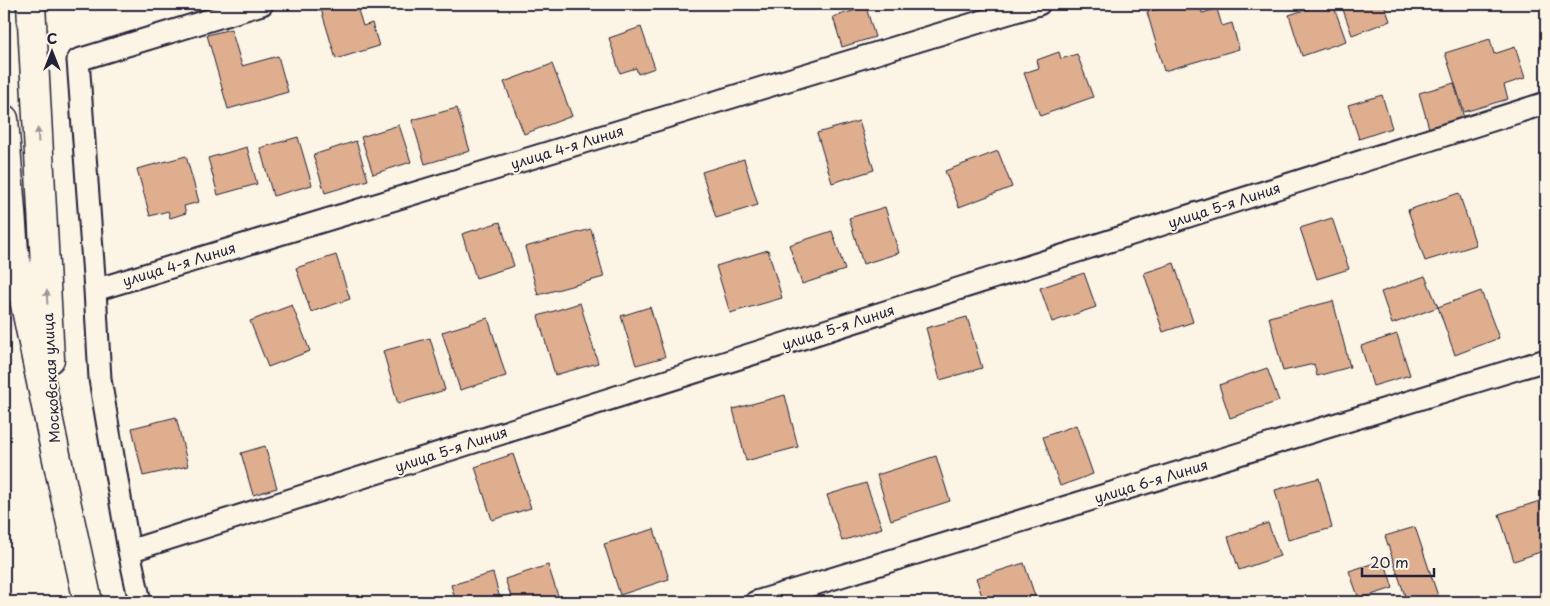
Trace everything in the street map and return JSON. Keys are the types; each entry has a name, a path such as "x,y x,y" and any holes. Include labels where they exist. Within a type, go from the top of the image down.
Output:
{"highway":[{"name":"Московская улица","path":"31,4 54,450"},
{"name":"Московская улица","path":"4,119 14,251 54,450"},
{"path":"54,450 88,602"}],"street":[{"path":"140,602 129,551 100,379 78,60 262,4"},
{"name":"улица 4-я Линия","path":"95,290 1039,4"},
{"name":"улица 5-я Линия","path":"129,551 1546,103"},
{"name":"улица 6-я Линия","path":"756,602 1546,360"}],"building":[{"path":"356,4 363,26 372,23 379,46 336,59 320,6"},
{"path":"1176,4 1200,4 1202,13 1217,9 1222,26 1232,23 1239,49 1164,71 1147,12"},
{"path":"1323,4 1333,4 1346,41 1302,56 1289,15"},
{"path":"1341,4 1384,4 1390,21 1352,35"},
{"path":"866,7 875,37 842,47 833,17"},
{"path":"641,27 655,68 638,74 636,68 620,73 609,38"},
{"path":"231,29 242,66 278,56 288,92 228,109 207,35"},
{"path":"1490,39 1494,54 1515,47 1525,78 1504,85 1508,99 1464,112 1445,53"},
{"path":"1059,52 1061,59 1077,54 1093,97 1040,116 1024,73 1039,68 1037,60"},
{"path":"552,64 572,116 524,134 504,82"},
{"path":"1454,83 1464,118 1429,128 1419,93"},
{"path":"1382,95 1392,128 1359,139 1348,105"},
{"path":"457,108 470,151 425,164 412,120"},
{"path":"859,121 874,170 832,183 817,133"},
{"path":"399,125 411,162 373,174 361,137"},
{"path":"298,137 312,185 273,196 260,148"},
{"path":"356,141 368,180 325,193 313,155"},
{"path":"247,147 257,184 218,195 208,158"},
{"path":"998,151 1012,187 959,207 945,171"},
{"path":"186,156 199,202 184,206 186,213 170,218 168,211 150,216 137,169"},
{"path":"744,159 758,205 716,218 702,172"},
{"path":"1459,193 1476,245 1425,261 1408,210"},
{"path":"885,207 899,253 863,264 849,218"},
{"path":"1332,218 1349,269 1317,279 1300,228"},
{"path":"500,222 514,266 476,278 462,234"},
{"path":"591,229 604,277 538,295 525,247"},
{"path":"832,231 845,270 802,284 789,245"},
{"path":"768,250 782,298 730,313 716,266"},
{"path":"336,255 350,299 311,312 296,268"},
{"path":"1174,263 1193,322 1163,332 1144,273"},
{"path":"1084,273 1096,307 1052,322 1040,288"},
{"path":"1425,276 1438,307 1392,324 1381,292"},
{"path":"1481,291 1499,338 1455,355 1438,307"},
{"path":"1333,301 1350,367 1317,376 1314,364 1283,371 1269,317"},
{"path":"580,303 598,363 555,375 538,316"},
{"path":"292,305 310,351 268,367 250,321"},
{"path":"650,307 665,357 636,365 621,316"},
{"path":"967,317 982,368 940,380 926,328"},
{"path":"488,318 506,376 460,390 442,332"},
{"path":"1397,334 1410,375 1373,386 1361,346"},
{"path":"430,338 445,390 398,404 383,351"},
{"path":"1267,368 1279,401 1230,418 1219,385"},
{"path":"785,395 798,447 746,461 733,409"},
{"path":"176,417 188,466 143,476 132,428"},
{"path":"1076,425 1093,474 1060,486 1043,437"},
{"path":"265,446 277,488 253,495 241,453"},
{"path":"513,454 531,508 492,520 475,467"},
{"path":"936,456 950,501 891,520 877,475"},
{"path":"1319,478 1332,528 1288,540 1275,490"},
{"path":"866,483 882,528 842,541 827,495"},
{"path":"1546,499 1546,550 1514,561 1499,514"},
{"path":"1268,523 1280,556 1239,570 1228,537"},
{"path":"1415,527 1440,602 1407,602 1385,536"},
{"path":"654,529 669,579 620,595 604,544"},
{"path":"1384,560 1393,588 1359,599 1349,571"},
{"path":"1024,563 1037,602 984,602 976,578"},
{"path":"548,565 560,602 513,602 505,579"},
{"path":"493,573 501,602 456,602 451,585"}]}
